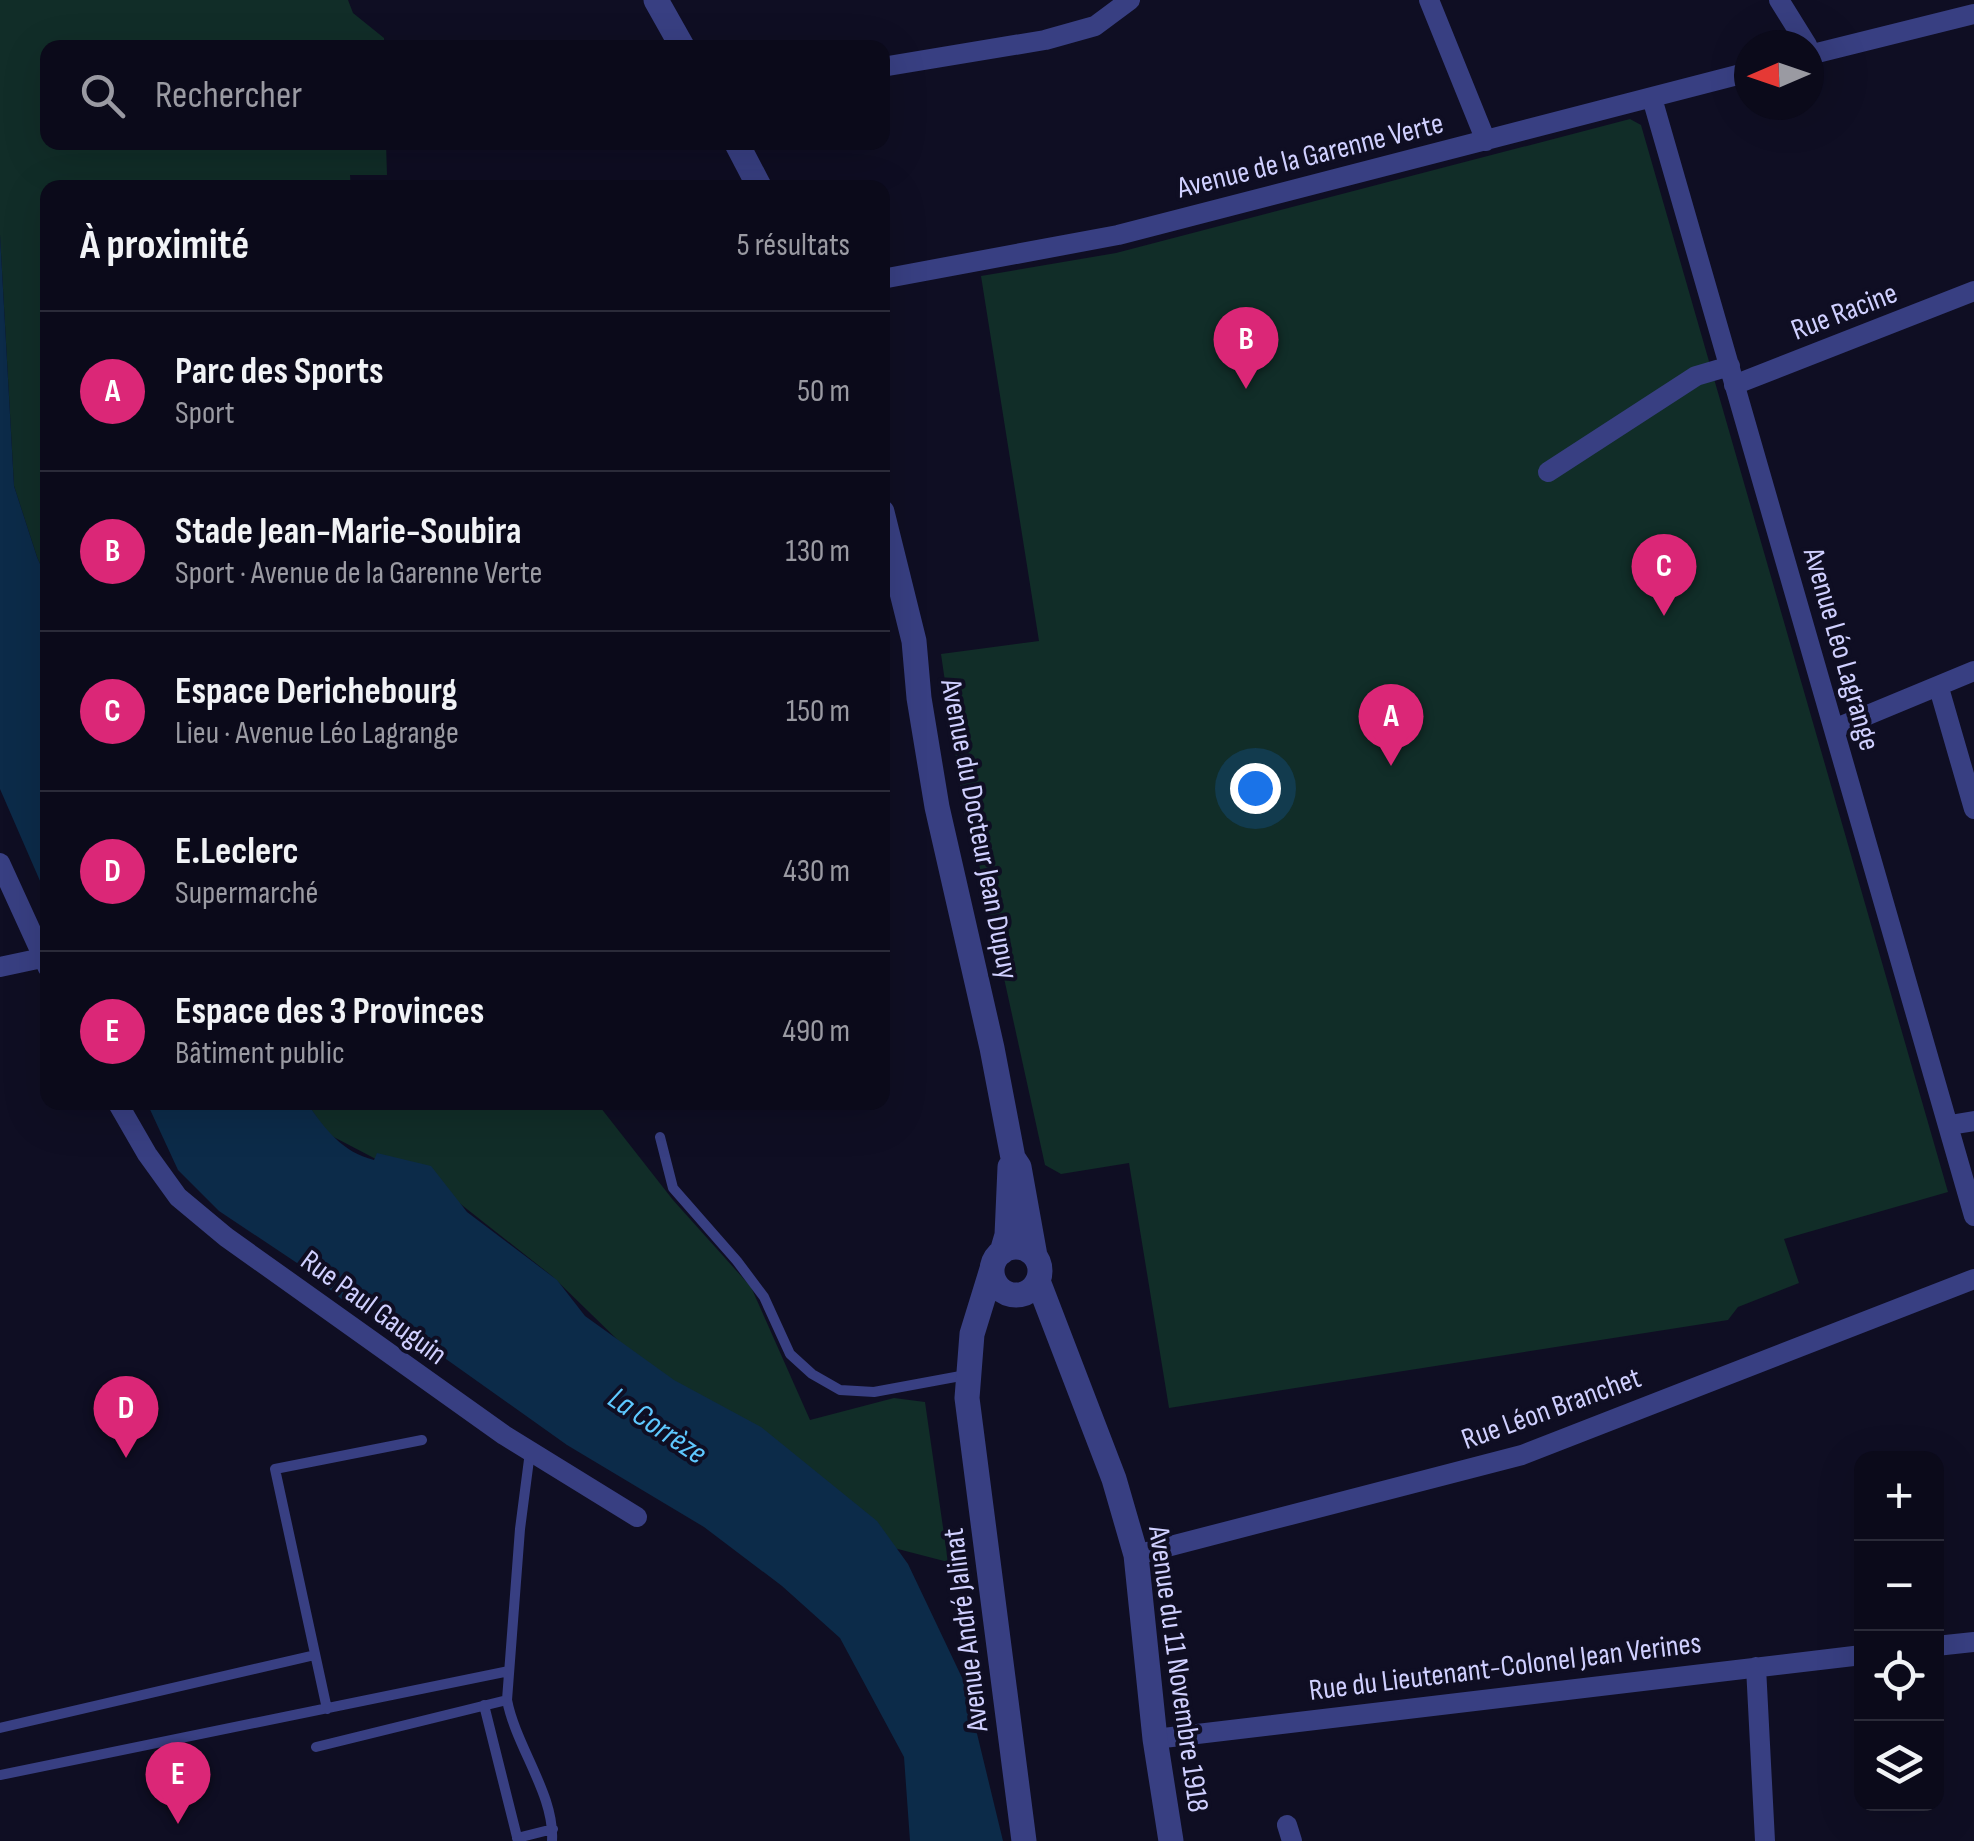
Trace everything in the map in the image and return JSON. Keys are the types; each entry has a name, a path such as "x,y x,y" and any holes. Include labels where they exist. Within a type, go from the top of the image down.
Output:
{"street":[{"path":"656,0 678,40"},
{"path":"890,66 1045,40 1096,26 1130,0"},
{"path":"1429,0 1486,141"},
{"path":"1779,0 1797,30"},
{"path":"1824,48 1974,14"},
{"name":"Avenue de la Garenne Verte","path":"890,278 1118,235 1734,76"},
{"name":"Avenue Léo Lagrange","path":"1652,98 1974,1216"},
{"path":"740,150 756,180"},
{"name":"Rue Racine","path":"1548,472 1696,376 1732,376 1974,291"},
{"name":"Avenue du Docteur Jean Dupuy","path":"890,553 914,641 918,698 936,807 992,1048 1013,1158 1007,1236 997,1260"},
{"path":"1834,729 1974,671"},
{"path":"1939,688 1974,809"},
{"path":"0,863 40,952"},
{"path":"0,967 40,963"},
{"name":"Rue Paul Gauguin","path":"122,1110 178,1197 226,1237 530,1451 637,1518"},
{"path":"1950,1125 1974,1122"},
{"name":"Avenue du Docteur Jean Dupuy","path":"1013,1158 1020,1166 1036,1268"},
{"path":"1023,1248 1036,1268 1028,1292 1007,1294 996,1284 997,1260 1023,1248"},
{"name":"Avenue André Jalinat","path":"997,1260 972,1334 967,1374 1024,1841"},
{"name":"Avenue du 11 Novembre 1918","path":"1036,1268 1114,1479 1136,1555 1155,1739 1172,1841"},
{"name":"Rue Léon Branchet","path":"1136,1555 1522,1455 1974,1279"},
{"name":"Avenue André Jalinat","path":"970,1412 977,1396 989,1324 995,1312 1015,1295"},
{"path":"1944,1645 1974,1642"},
{"name":"Rue du Lieutenant-Colonel Jean Verines","path":"1155,1739 1854,1656"},
{"path":"1756,1667 1765,1841"}],"lane":[{"path":"660,1137 673,1188 764,1297 790,1354 812,1374 840,1390 874,1392 967,1374"},
{"path":"327,1708 275,1469 422,1440"},
{"path":"484,1705 518,1840 553,1835 547,1804 512,1725 507,1700 530,1451"},
{"path":"0,1728 316,1654"},
{"path":"0,1775 509,1671"},
{"path":"316,1748 507,1700"}],"green space":[{"path":"0,0 348,0 353,13 384,38 40,40 40,150 386,150 387,175 350,175 350,180 40,180 40,564 14,486 0,235"},
{"path":"1630,119 1641,125 1948,1192 1784,1239 1799,1283 1738,1307 1728,1320 1169,1408 1129,1163 1061,1174 1045,1165 977,855 964,813 941,654 1039,641 981,276 1116,253"},
{"path":"312,1110 602,1110 673,1200 751,1287 810,1420 894,1398 925,1402 948,1562 809,1526 552,1276 458,1202 328,1134"}],"water":[{"path":"0,235 14,486 40,564 40,881 0,789"},
{"name":"La Corrèze","path":"150,1110 312,1110 343,1145 363,1156 374,1160 377,1153 431,1166 467,1212 557,1280 585,1316 674,1380 761,1427 877,1521 908,1564 965,1684 1003,1841 910,1841 904,1757 840,1638 782,1586 704,1527 567,1445 363,1300 351,1307 303,1267 219,1211 178,1170"}],"place":[{"name":"Stade Jean-Marie-Soubira","path":"1246,389"},
{"name":"Espace Derichebourg","path":"1664,616"},
{"name":"Parc des Sports","path":"1391,766"},
{"name":"E.Leclerc","path":"126,1458"},
{"name":"Espace des 3 Provinces","path":"178,1824"}]}
